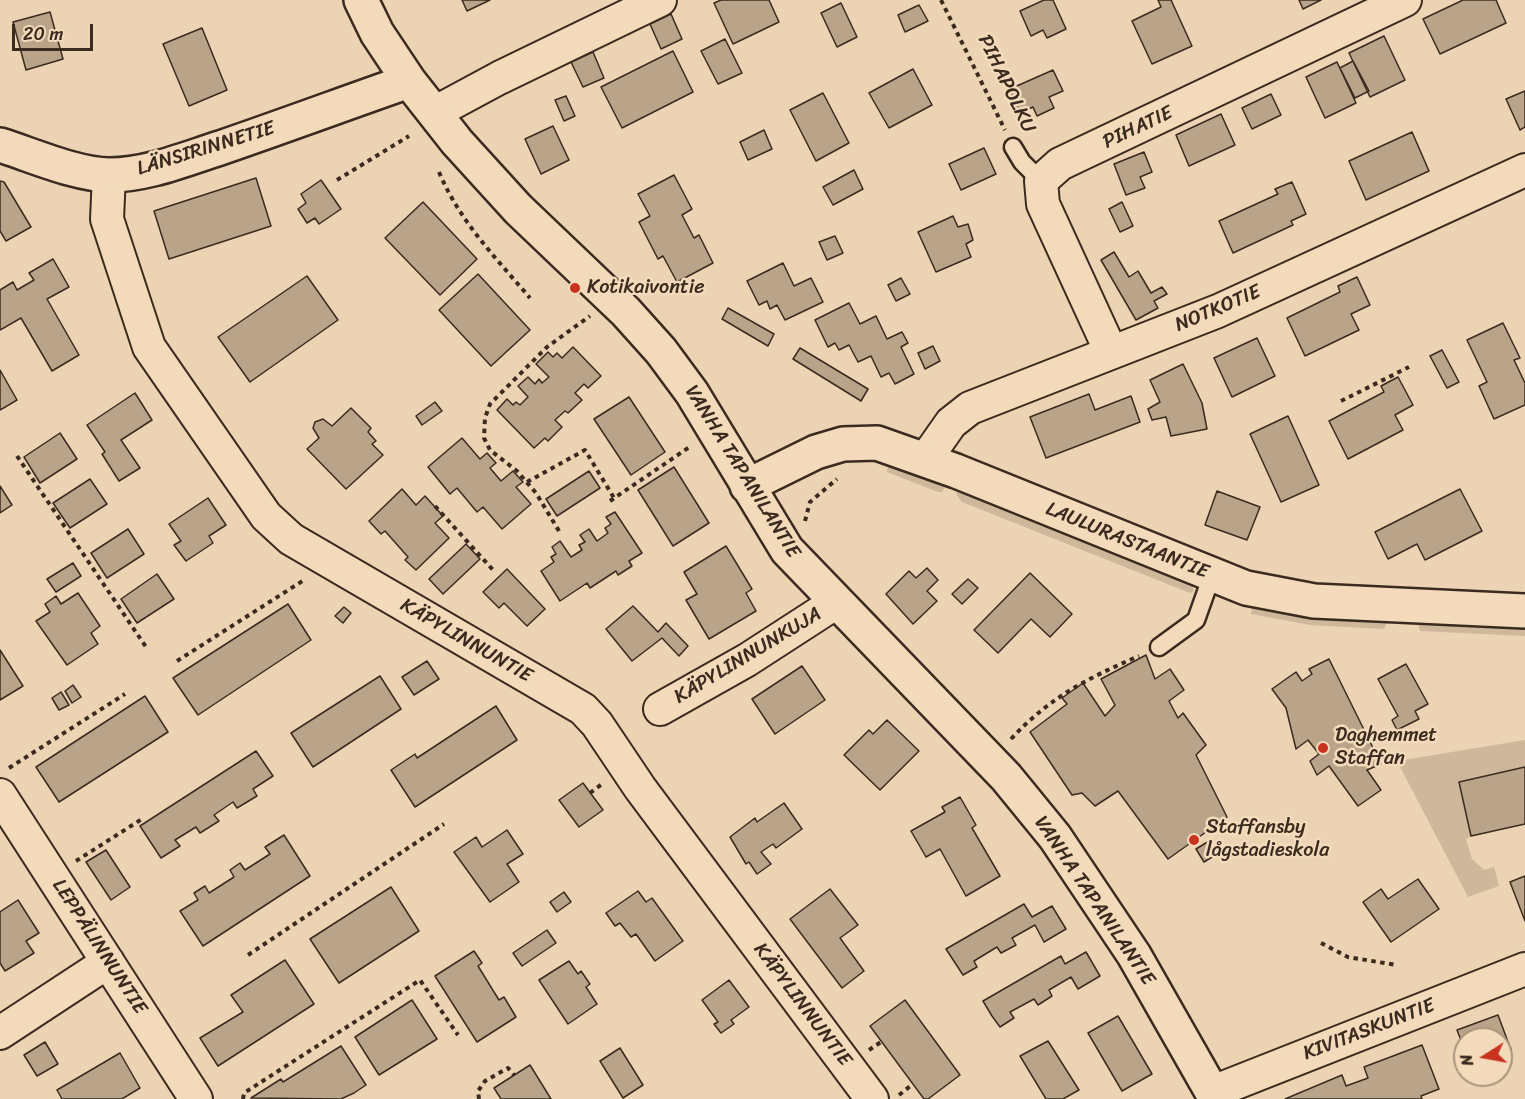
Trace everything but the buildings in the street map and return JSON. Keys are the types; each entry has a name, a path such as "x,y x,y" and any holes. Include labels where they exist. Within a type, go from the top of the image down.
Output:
{"street":[{"name":"VANHA TAPANILANTIE","path":"361,0 377,33 434,113 518,210 626,312 661,351 692,393 787,550 835,603 1006,777 1055,837 1134,955 1214,1096"},
{"path":"434,113 499,78 660,0"},
{"name":"PIHATIE","path":"1041,181 1060,164 1406,0"},
{"name":"LÄNSIRINNETIE","path":"0,145 70,167 109,175 165,166 323,113 409,81"},
{"name":"NOTKOTIE","path":"925,460 951,423 970,408 1218,311 1525,170"},
{"name":"KÄPYLINNUNTIE","path":"109,175 107,219 149,348 266,516 301,546 583,710 597,724 640,788 872,1099"},
{"path":"1041,181 1043,204 1111,352"},
{"name":"LAULURASTAANTIE","path":"747,486 816,452 843,444 877,443 1246,588 1314,601 1525,611"},
{"name":"KÄPYLINNUNKUJA","path":"660,709 756,655 835,603"},
{"name":"LEPPÄLINNUNTIE","path":"2,783 52,875 196,1099"},
{"path":"0,1033 108,962"},
{"name":"KIVITASKUNTIE","path":"1214,1096 1522,978"}],"lane":[{"name":"PIHAPOLKU","path":"1013,147 1022,162 1041,181"},
{"path":"1159,647 1196,620 1212,576"}],"path":[{"name":"PIHAPOLKU","path":"941,0 1013,147"},
{"path":"337,180 409,136"},
{"path":"439,172 451,200 466,224 530,298"},
{"path":"559,531 527,482 490,450 484,438 490,404 547,347 598,310"},
{"path":"1341,401 1409,367"},
{"path":"527,482 585,450 612,499 699,441"},
{"path":"17,456 146,647"},
{"path":"435,506 494,571"},
{"path":"177,661 308,578"},
{"path":"1004,746 1029,720 1073,686 1159,647"},
{"path":"2,783 125,694"},
{"path":"52,875 142,819"},
{"path":"248,955 444,824"},
{"path":"1321,944 1348,957 1396,965"},
{"path":"243,1099 244,1093 420,980 458,1035"},
{"path":"479,1099 478,1091 485,1081 508,1068 514,1075"},
{"path":"893,1099 913,1084"}],"shaded area":[{"path":"888,465 945,486 942,492 938,492 887,472"},
{"path":"958,491 1192,585 1194,591 1190,593 962,502 956,494"},
{"path":"1252,607 1312,618 1387,622 1384,629 1310,625 1251,614"},
{"path":"1418,624 1525,628 1525,636 1420,631"},
{"path":"1525,740 1525,767 1459,782 1471,836 1466,839 1472,859 1484,870 1494,867 1499,886 1468,897 1397,761"}],"place":[{"name":"Kotikaivontie","path":"575,288"},
{"name":"Daghemmet Staffan","path":"1323,748"},
{"name":"Staffansby lågstadieskola","path":"1194,840"}]}
